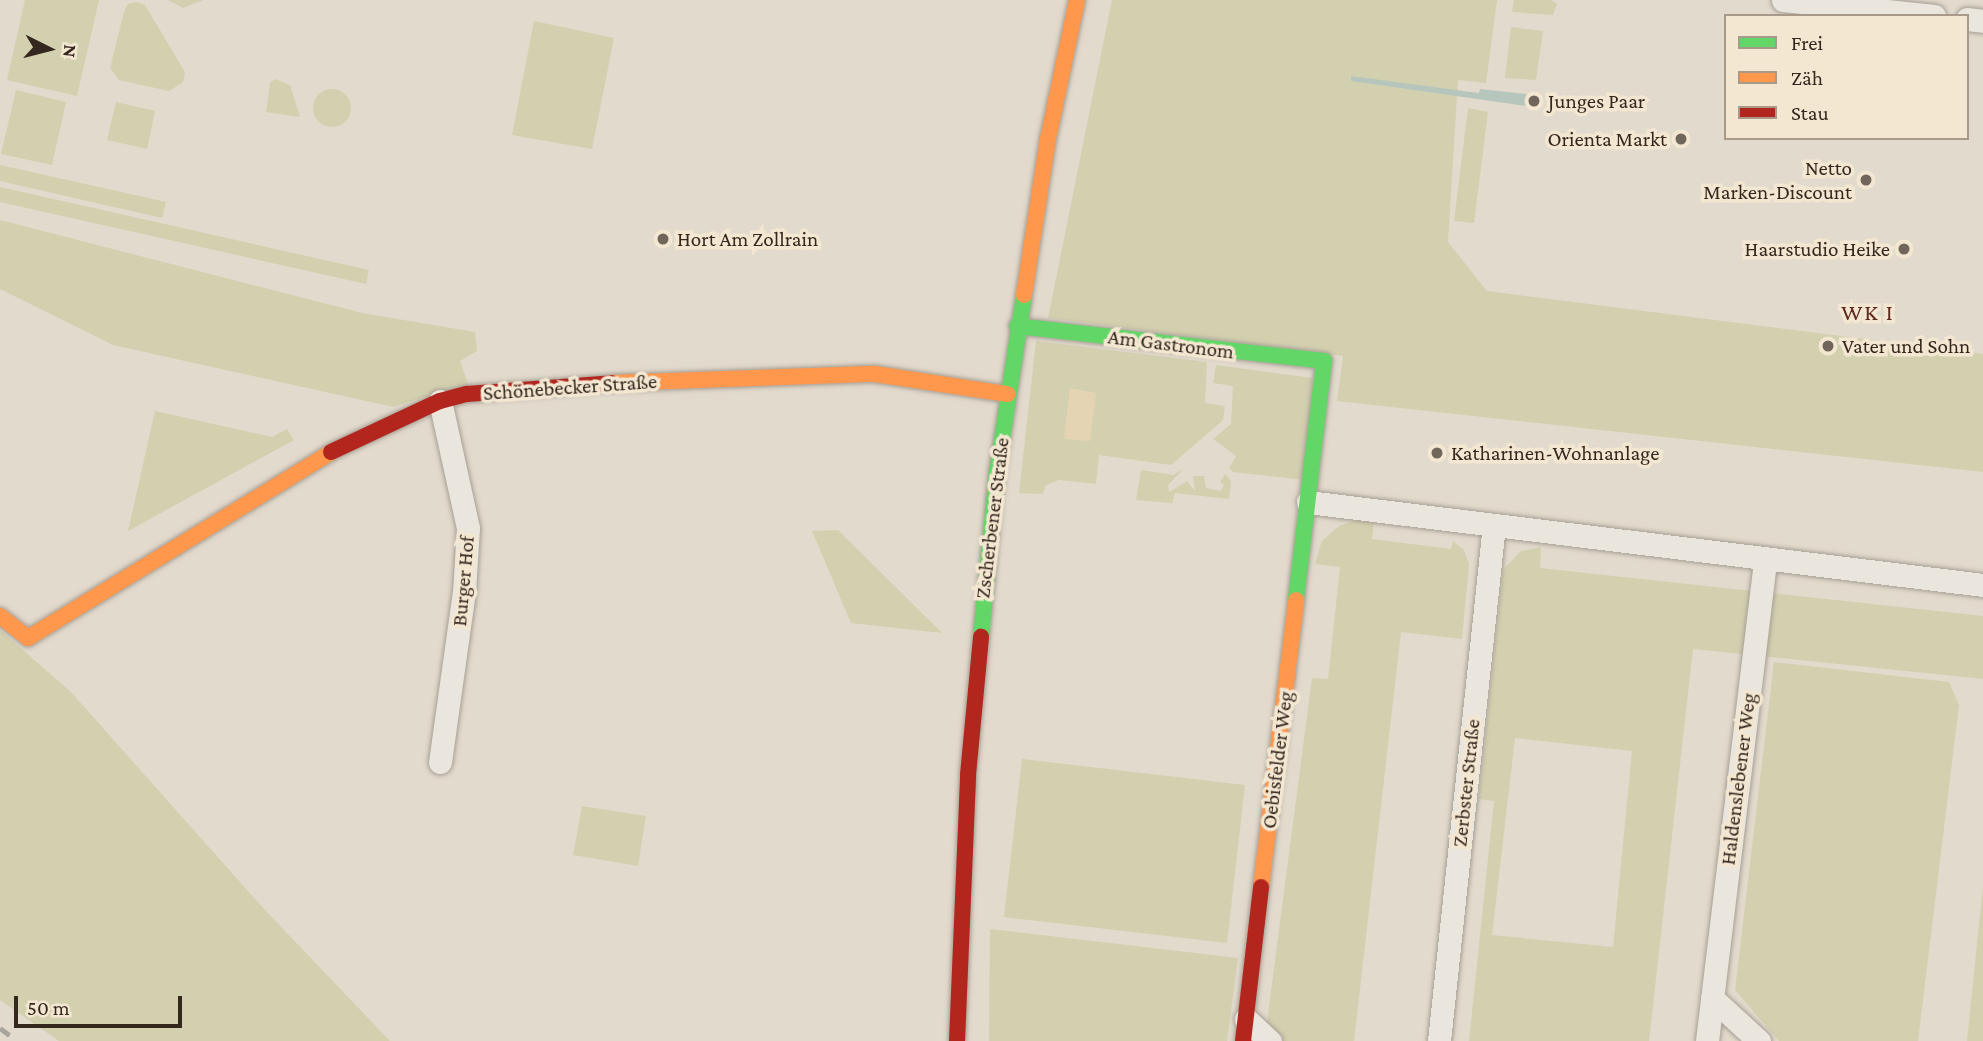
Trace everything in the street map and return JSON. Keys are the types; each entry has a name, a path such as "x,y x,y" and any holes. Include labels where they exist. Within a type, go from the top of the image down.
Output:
{"street":[{"name":"Zscherbener Straße","path":"957,1041 968,775 1007,394 1077,0"},
{"path":"1783,0 1915,14"},
{"name":"Am Gastronom","path":"1017,326 1324,361"},
{"name":"Oebisfelder Weg","path":"1270,1041 1244,1030 1324,361"},
{"name":"Schönebecker Straße","path":"0,616 28,638 330,452 440,401 492,389 875,374 1007,394"},
{"name":"Burger Hof","path":"440,401 468,528 464,592 440,762"},
{"path":"1308,502 1983,586"},
{"name":"Zerbster Straße","path":"1439,1041 1494,525"},
{"name":"Haldenslebener Weg","path":"1707,1041 1765,560"},
{"path":"1712,998 1759,1041"}],"shaded area":[{"path":"25,0 99,0 77,96 7,80"},
{"path":"168,0 203,0 183,8"},
{"path":"1112,0 1497,0 1486,83 1458,80 1448,242 1487,291 1983,354 1983,472 1337,401 1343,356 1048,318"},
{"path":"1514,0 1551,0 1557,4 1553,15 1512,12"},
{"path":"137,2 145,5 185,72 183,82 169,91 119,80 110,68 124,12 128,4"},
{"path":"534,21 614,38 592,149 512,135"},
{"path":"1511,27 1543,31 1536,80 1505,78"},
{"path":"1351,76 1479,93 1480,89 1534,95 1533,107 1351,81"},
{"path":"275,79 290,85 300,117 266,112 270,83"},
{"path":"332,89 345,95 351,108 345,121 332,127 319,121 313,108 319,95"},
{"path":"16,90 66,102 52,165 1,154"},
{"path":"116,102 155,111 147,149 107,140"},
{"path":"1468,108 1488,112 1474,223 1454,221"},
{"path":"0,165 166,202 162,218 0,181"},
{"path":"0,187 369,270 366,284 0,202"},
{"path":"0,220 362,313 475,332 477,351 460,361 468,384 393,407 113,345 0,289"},
{"path":"1036,341 1207,362 1205,403 1225,406 1223,420 1171,465 1099,455 1096,484 1059,480 1046,485 1043,494 1019,493"},
{"path":"1216,365 1312,378 1305,480 1233,472 1229,468 1236,456 1213,439 1231,424 1233,386 1213,383"},
{"path":"155,411 272,437 287,429 294,440 128,531"},
{"path":"1184,468 1168,485 1169,492 1187,481 1195,491 1193,476 1204,476 1206,488 1221,491 1224,485 1220,482 1225,474 1231,481 1229,499 1175,493 1172,503 1136,500 1141,470 1173,475"},
{"path":"1357,520 1374,521 1372,539 1451,549 1453,541 1464,550 1469,565 1462,639 1401,632 1354,1041 1270,1041 1265,1037 1312,678 1328,679 1340,567 1315,564 1322,541 1339,526"},
{"path":"838,530 942,633 851,623 812,531"},
{"path":"1541,547 1540,568 1983,616 1983,679 1693,649 1649,1041 1469,1041 1494,801 1479,799 1503,570 1521,551","holes":["1515,738 1632,751 1613,947 1492,935"]},
{"path":"0,630 71,692 264,909 390,1041 59,1041 0,1000"},
{"path":"1774,662 1949,682 1959,705 1918,1041 1779,1041 1735,990"},
{"path":"1022,759 1245,785 1227,943 1004,917"},
{"path":"582,806 646,816 638,866 573,855"},
{"path":"1983,886 1983,1041 1967,1041"},
{"path":"990,929 1238,958 1227,1041 989,1041"}],"sand":[{"path":"1070,388 1096,393 1090,441 1064,439"}],"railway":[{"path":"0,1028 18,1041"}],"traffic: fast":[{"path":"981,637 997,472 1024,295"},
{"path":"1017,326 1324,361 1296,600"}],"traffic: slow":[{"path":"1024,295 1048,139 1077,0"},
{"path":"612,383 875,374 1007,394"},
{"path":"0,616 28,638 331,452"},
{"path":"1261,887 1296,600"}],"traffic: jam":[{"path":"331,452 440,401 467,394 612,383"},
{"path":"957,1041 968,775 981,637"},
{"path":"1243,1041 1261,887"}],"place":[{"name":"Junges Paar","path":"1534,101"},
{"name":"Orienta Markt","path":"1681,139"},
{"name":"Netto Marken-Discount","path":"1866,180"},
{"name":"Hort Am Zollrain","path":"663,239"},
{"name":"Haarstudio Heike","path":"1904,249"},
{"name":"Vater und Sohn","path":"1828,346"},
{"name":"Katharinen-Wohnanlage","path":"1437,453"}],"district":[{"name":"WK I","path":"1868,312"}]}
